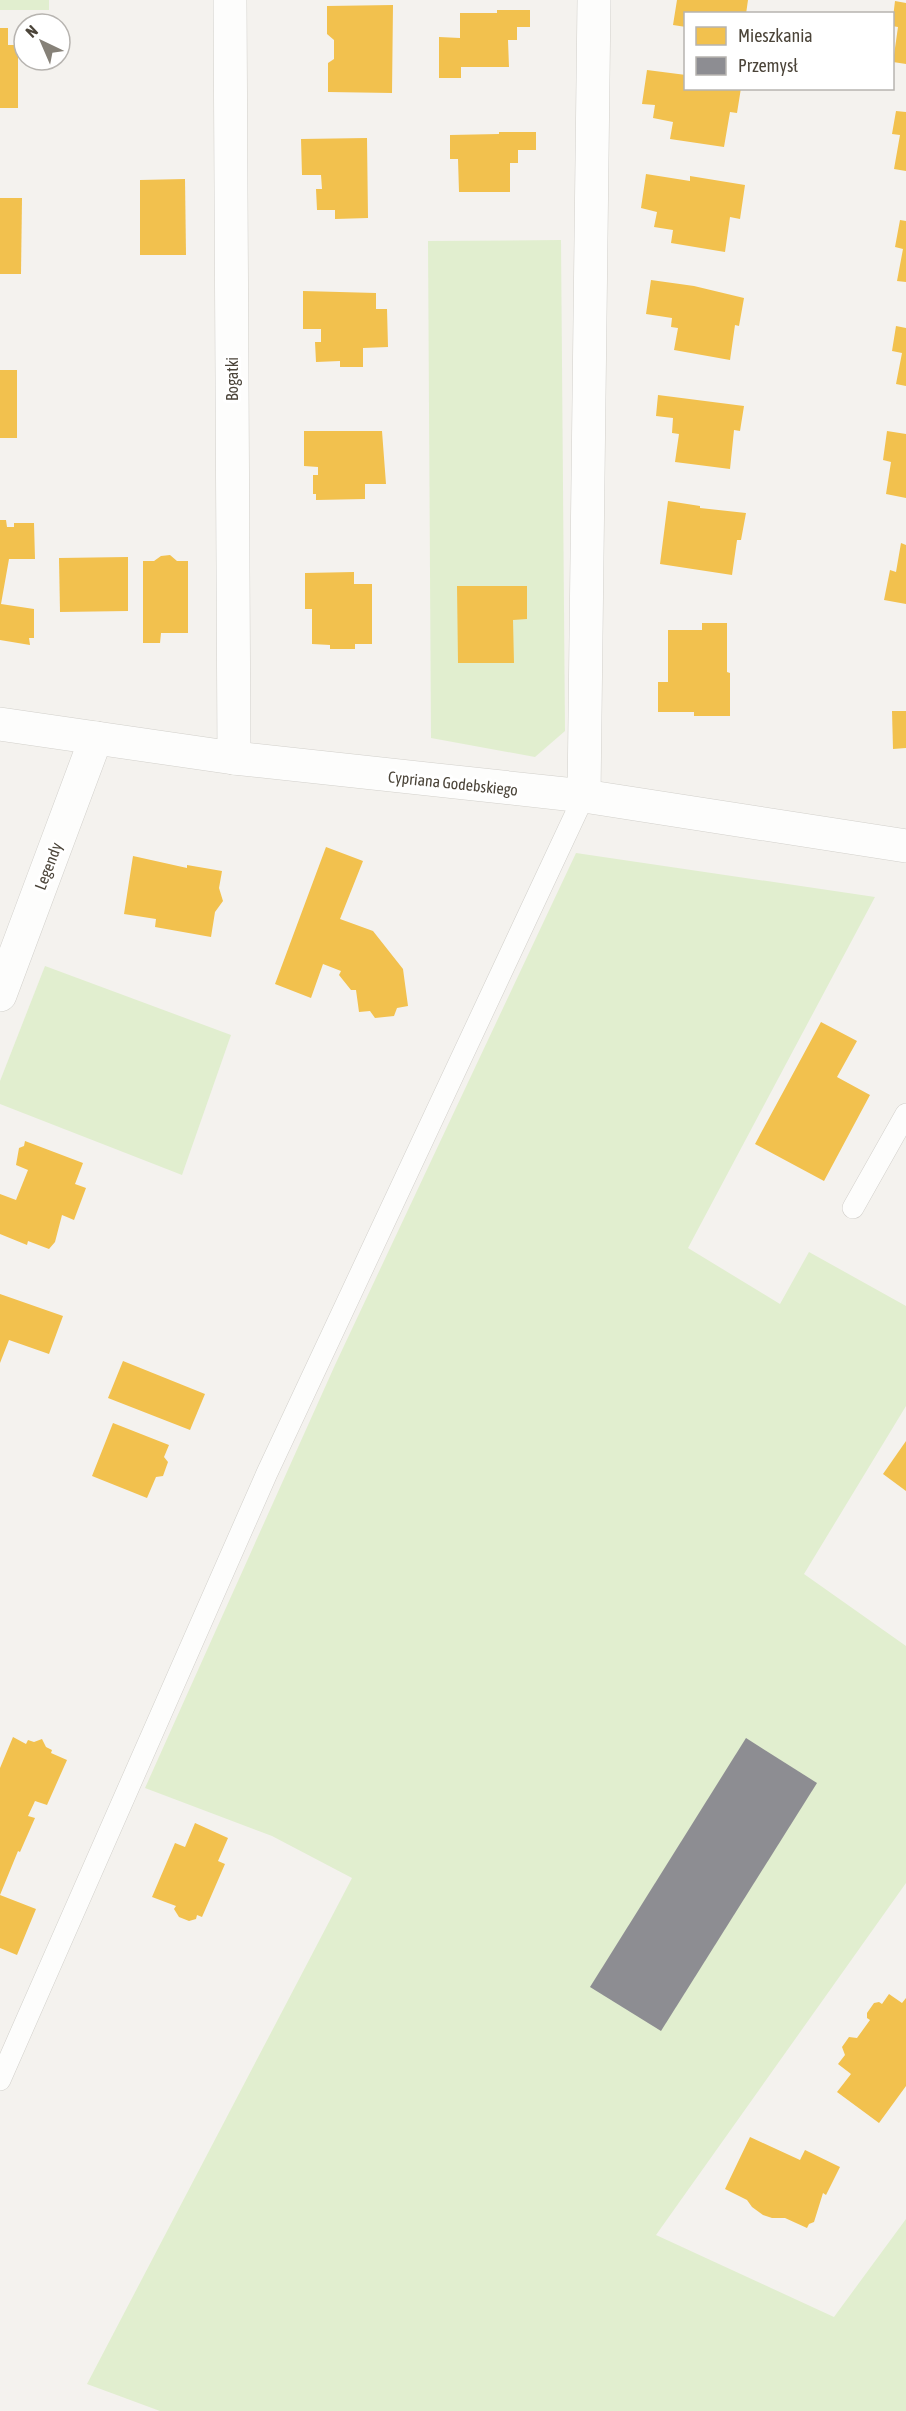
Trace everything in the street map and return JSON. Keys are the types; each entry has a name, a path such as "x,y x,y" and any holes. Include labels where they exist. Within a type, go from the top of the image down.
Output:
{"street":[{"name":"Bogatki","path":"230,0 234,758"},
{"path":"584,796 594,0"},
{"name":"Cypriana Godebskiego","path":"0,724 234,758 584,796 906,846"},
{"name":"Legendy","path":"0,995 96,738"}],"lane":[{"path":"0,2080 267,1473 584,796"},
{"path":"853,1208 906,1114"}],"green space":[{"path":"0,0 49,0 49,10 0,10"},
{"path":"561,240 565,731 535,757 431,738 428,241"},
{"path":"576,853 875,897 688,1248 780,1304 809,1252 906,1306 906,1406 804,1574 906,1646 906,1883 656,2235 834,2317 906,2219 906,2411 160,2411 87,2384 352,1878 272,1836 145,1788 335,1365"},
{"path":"45,966 231,1035 182,1175 0,1104 0,1081"}],"building: Mieszkania":[{"path":"677,0 748,0 746,12 684,12 684,27 673,25"},
{"path":"895,1 906,3 906,64 894,62 898,27 894,26"},
{"path":"393,5 392,93 328,92 328,63 334,59 334,40 327,34 327,6"},
{"path":"497,10 530,10 530,27 517,27 517,40 508,40 509,67 461,67 461,78 439,78 439,37 460,38 460,13 497,13"},
{"path":"0,28 8,28 8,45 12,45 12,72 18,72 18,108 0,108"},
{"path":"647,70 684,75 684,90 741,90 737,113 730,112 724,147 670,139 673,122 653,118 655,105 642,104"},
{"path":"896,111 906,112 906,171 894,169 900,135 892,134"},
{"path":"499,132 536,132 536,150 518,150 518,163 510,163 510,192 459,192 458,159 450,159 450,135 499,134"},
{"path":"367,138 368,218 335,219 335,210 317,210 316,189 322,189 321,175 302,175 301,139"},
{"path":"646,174 690,181 690,176 745,185 740,219 730,217 725,252 671,243 673,230 654,227 657,212 641,208"},
{"path":"185,179 186,255 140,255 140,180"},
{"path":"0,198 22,198 21,274 0,274"},
{"path":"900,220 906,221 906,282 897,281 903,249 895,247"},
{"path":"651,280 694,286 744,298 739,326 735,325 730,360 674,350 678,328 671,327 672,318 646,314"},
{"path":"303,291 376,293 376,309 387,309 388,347 363,348 363,367 340,367 340,361 316,362 315,342 321,342 321,329 303,329"},
{"path":"896,326 906,328 906,386 896,384 902,353 892,351"},
{"path":"0,370 17,370 17,438 0,438"},
{"path":"658,395 744,406 740,431 734,430 730,469 675,462 679,434 672,433 673,418 656,416"},
{"path":"304,431 382,431 386,484 365,484 365,499 316,500 316,494 313,494 313,475 318,475 318,467 304,466"},
{"path":"887,431 906,434 906,498 886,494 891,462 883,460"},
{"path":"668,501 700,506 700,508 746,513 741,540 737,540 732,575 660,564"},
{"path":"0,520 6,520 7,527 14,527 14,523 34,523 35,559 9,559 1,604 34,609 34,638 29,638 30,645 0,640"},
{"path":"901,543 906,545 906,604 884,600 890,570 896,572"},
{"path":"170,555 177,561 188,561 188,633 161,633 160,643 143,643 143,561 154,561 161,556"},
{"path":"128,557 128,611 60,612 59,558"},
{"path":"354,572 354,584 372,584 372,644 355,644 355,649 330,649 330,645 312,644 312,609 305,609 305,573"},
{"path":"457,586 527,586 527,619 513,620 514,663 458,663"},
{"path":"702,623 727,623 730,716 694,716 694,712 658,712 658,682 668,682 668,630 702,630"},
{"path":"892,711 906,711 906,748 893,749"},
{"path":"326,847 363,861 340,919 373,931 403,969 408,1006 397,1008 394,1016 375,1018 370,1011 359,1012 356,990 351,990 339,975 341,971 323,964 311,998 275,984"},
{"path":"133,856 187,868 187,865 222,871 219,888 223,901 215,912 211,937 155,927 156,919 124,914"},
{"path":"821,1022 857,1041 837,1077 870,1095 824,1181 755,1144"},
{"path":"25,1141 83,1163 75,1184 86,1188 74,1220 62,1215 55,1242 49,1249 28,1241 27,1245 0,1234 0,1194 16,1200 28,1170 16,1165 19,1148 24,1146"},
{"path":"0,1294 63,1316 49,1354 9,1340 0,1363"},
{"path":"123,1361 205,1394 190,1430 108,1398"},
{"path":"113,1423 169,1445 164,1457 168,1462 163,1476 156,1477 147,1498 92,1476"},
{"path":"906,1441 906,1491 883,1474"},
{"path":"13,1737 26,1744 28,1740 34,1742 42,1739 46,1747 52,1750 51,1753 67,1760 47,1805 35,1801 28,1816 35,1818 20,1852 18,1851 0,1895 0,1768"},
{"path":"195,1823 228,1838 218,1861 225,1864 202,1917 197,1915 196,1919 189,1921 179,1917 174,1909 176,1906 152,1897 175,1843 185,1847"},
{"path":"0,1895 36,1909 17,1955 0,1948"},
{"path":"889,1994 902,2003 906,1998 906,2086 879,2123 837,2092 851,2074 838,2064 845,2055 842,2047 849,2037 857,2038 870,2020 867,2018 867,2013 874,2003 882,2004"},
{"path":"750,2137 800,2160 805,2150 840,2167 826,2195 823,2193 814,2222 807,2228 785,2218 763,2215 747,2200 725,2189"}],"building: Przemysł":[{"path":"746,1738 817,1783 661,2031 590,1987"}]}
